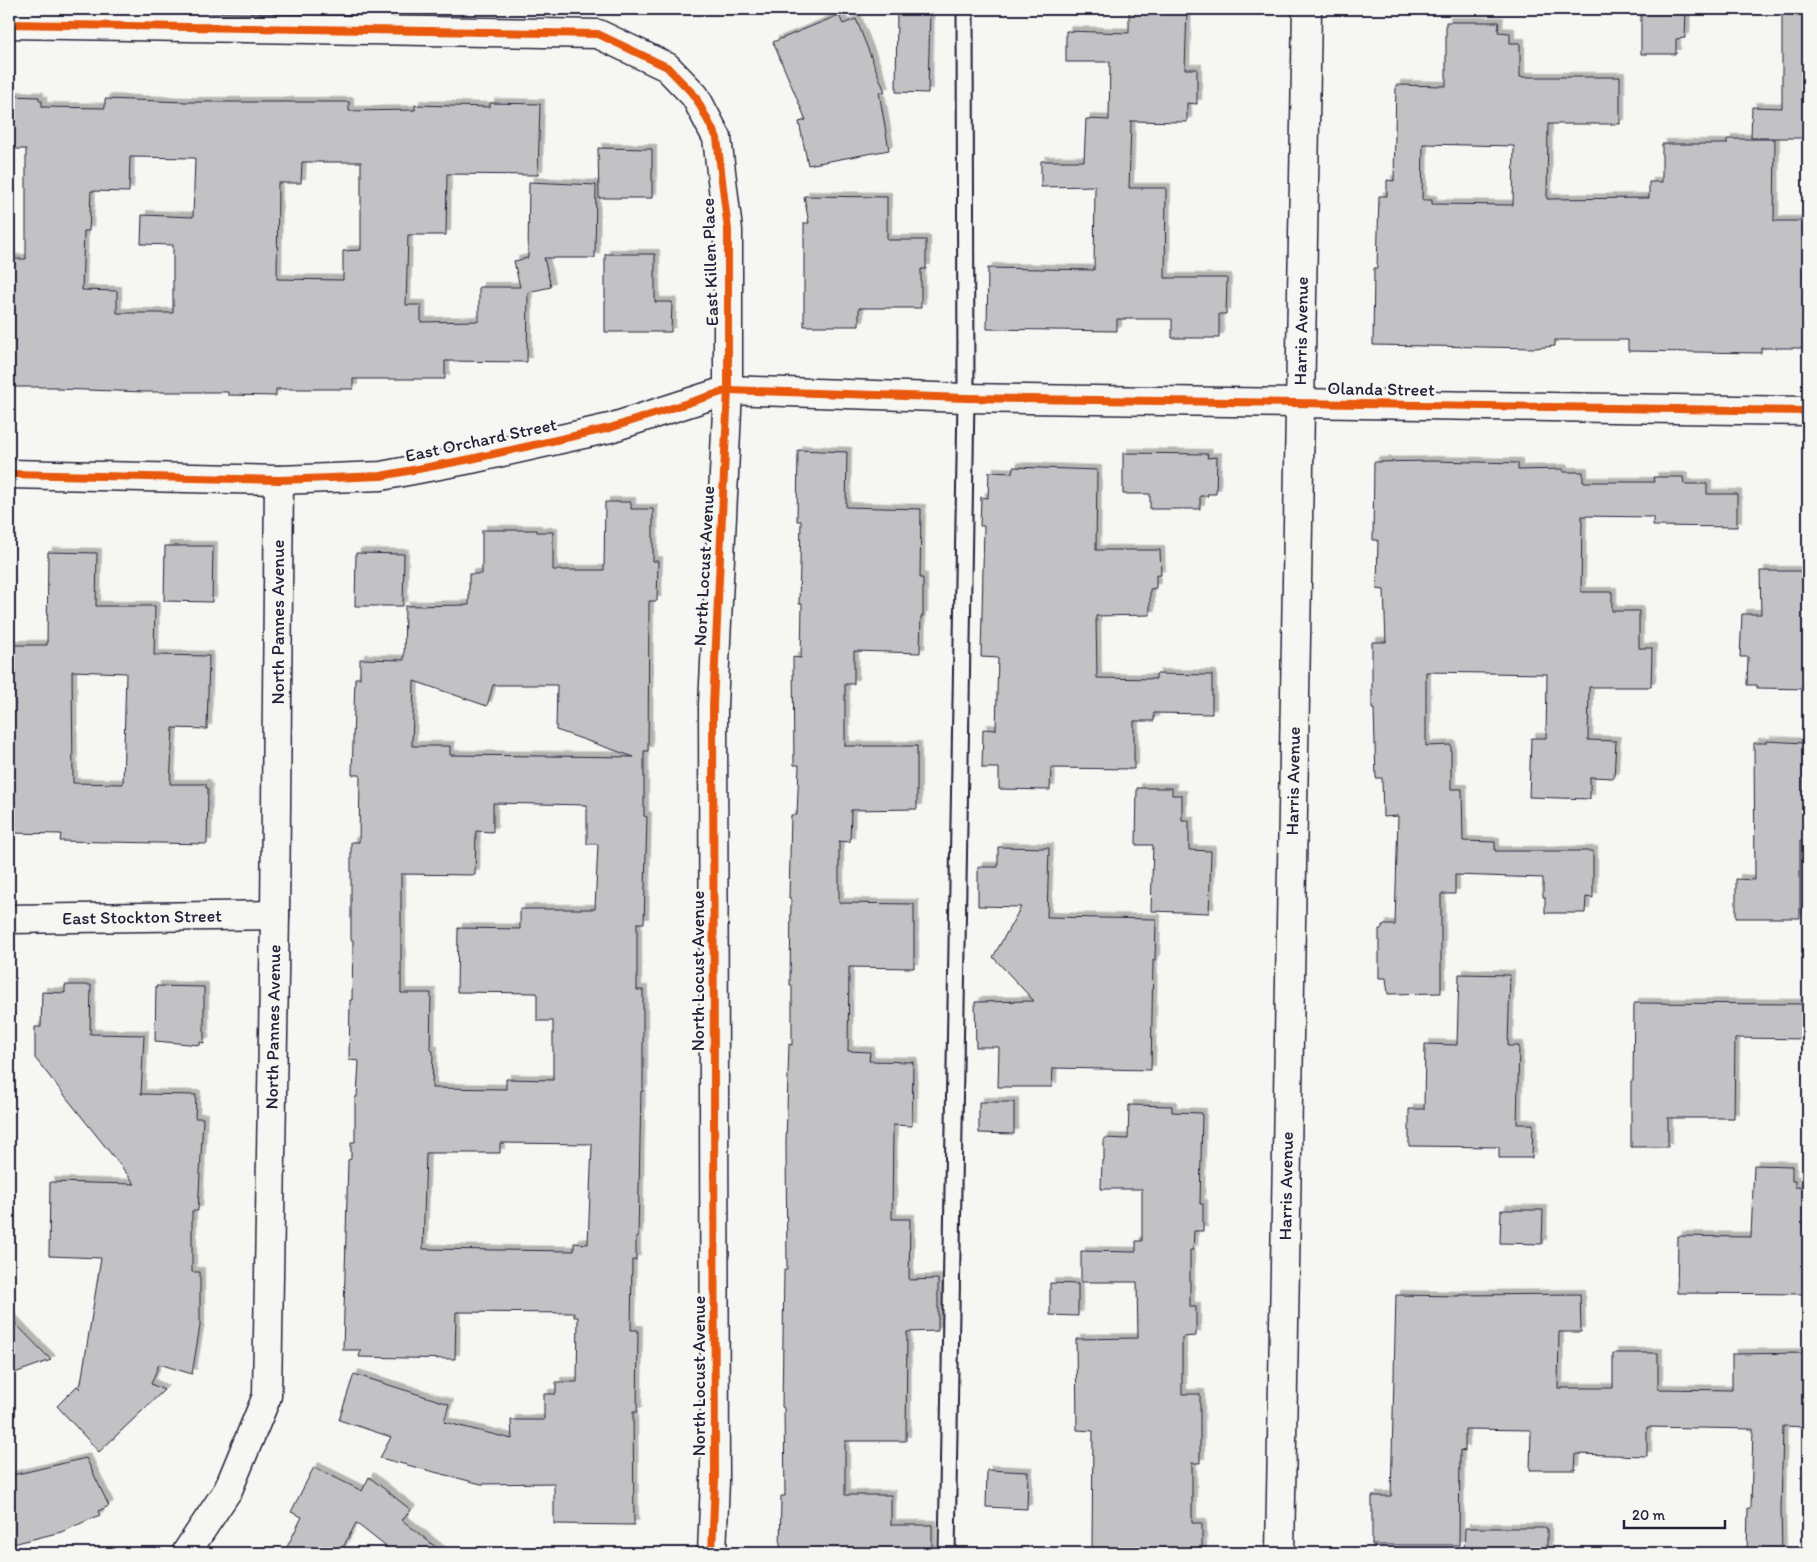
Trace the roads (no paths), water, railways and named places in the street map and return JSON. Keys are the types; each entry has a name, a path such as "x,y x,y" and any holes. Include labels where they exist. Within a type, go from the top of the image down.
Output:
{"street":[{"name":"Harris Avenue","path":"1280,1553 1307,9"},
{"name":"East Killen Place","path":"9,24 598,34 667,67 695,96 717,138 728,230 728,390"},
{"name":"East Orchard Street","path":"9,474 279,480 381,476 471,459 610,428 728,390 959,398"},
{"name":"North Locust Avenue","path":"712,1553 715,1481 713,705 728,390"},
{"name":"Olanda Street","path":"959,398 1808,411"},
{"name":"North Pannes Avenue","path":"186,1553 228,1490 267,1396 275,916 279,480"},
{"name":"East Stockton Street","path":"9,919 275,916"}],"lane":[{"path":"947,1553 965,9"}]}
